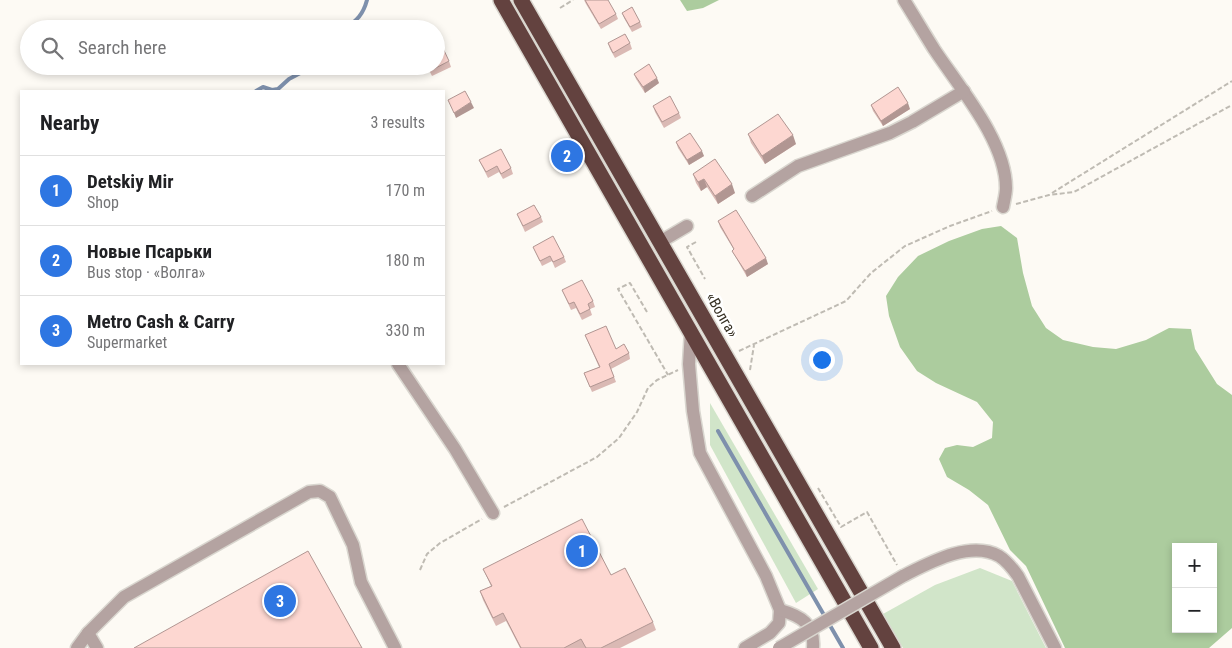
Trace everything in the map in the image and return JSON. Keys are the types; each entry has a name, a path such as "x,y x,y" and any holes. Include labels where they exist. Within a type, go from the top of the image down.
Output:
{"highway":[{"path":"501,0 871,648"},
{"name":"«Волга»","path":"521,0 893,648"}],"street":[{"path":"904,0 934,49 972,102 995,144 1006,187 1003,207"},
{"path":"752,196 798,166 890,133 964,91"},
{"path":"660,242 687,226"},
{"path":"691,330 689,364 693,411 700,453 766,576 780,610 778,623 770,633 744,648"},
{"path":"399,365 455,449 493,513"},
{"path":"77,648 88,633 124,597 309,492 320,491 330,497 353,545 361,582 395,648"},
{"path":"779,648 902,573 939,558 958,553 981,551 998,556 1011,566 1055,648"},
{"path":"780,610 795,614 803,620 811,630 814,648"},
{"path":"88,633 97,648"}],"path":[{"path":"560,8 573,0"},
{"path":"1049,195 1232,81"},
{"path":"726,358 846,301 872,273 905,246 950,226 1003,207 1049,195 1074,192 1232,105"},
{"path":"696,242 687,247 705,279"},
{"path":"647,312 630,283 618,289 668,374"},
{"path":"750,374 754,344"},
{"path":"420,570 428,554 440,543 597,457 619,438 637,412 648,388 657,380 689,364"},
{"path":"816,484 841,527 867,512 902,573"}],"green space":[{"path":"680,0 719,0 703,8 687,11"},
{"path":"1001,226 1017,238 1023,273 1032,306 1046,328 1063,340 1093,347 1116,349 1146,340 1169,328 1191,329 1195,349 1217,384 1232,395 1232,628 1209,648 1065,648 1026,566 1010,550 988,505 969,490 947,477 939,459 945,448 957,445 973,447 992,438 993,422 977,402 936,383 917,371 900,347 889,316 886,296 898,277 918,256 949,241 982,229"},
{"path":"710,403 818,589 796,603 710,445"},
{"path":"980,568 1012,581 1046,648 903,648 883,614 935,585"}],"building":[{"path":"585,0 608,0 616,14 599,24"},
{"path":"632,7 640,22 630,27 622,13"},
{"path":"625,34 630,43 613,53 608,43"},
{"path":"445,52 449,61 445,63"},
{"path":"649,64 657,78 643,87 634,74"},
{"path":"898,87 908,103 881,121 871,105"},
{"path":"465,91 471,102 454,113 448,100"},
{"path":"670,96 679,113 662,122 653,106"},
{"path":"778,114 793,135 762,156 748,134"},
{"path":"690,133 702,151 687,160 676,142"},
{"path":"501,149 511,168 501,174 497,166 486,172 479,160"},
{"path":"715,159 732,184 715,196 704,179 698,182 693,174"},
{"path":"534,205 541,217 523,226 517,214"},
{"path":"736,210 766,258 745,271 732,251 734,249 718,221"},
{"path":"553,236 564,257 553,262 550,256 540,261 533,247"},
{"path":"582,280 593,301 588,304 590,309 580,314 574,302 569,304 562,290"},
{"path":"606,326 616,349 624,344 629,353 609,364 614,377 590,387 584,373 600,367 585,335"},
{"path":"582,519 611,575 625,568 653,622 601,648 586,648 581,639 564,648 521,648 503,613 493,618 480,591 492,586 483,569"},
{"path":"308,551 362,648 134,648"}],"waterway":[{"path":"356,20 364,10 367,0"},
{"path":"272,90 278,89 297,75"},
{"path":"258,90 263,87 272,90"},
{"path":"718,431 843,648"}],"place":[{"name":"Новые Псарьки","path":"567,156"},
{"name":"Detskiy Mir","path":"582,551"},
{"name":"Metro Cash & Carry","path":"280,601"}]}
